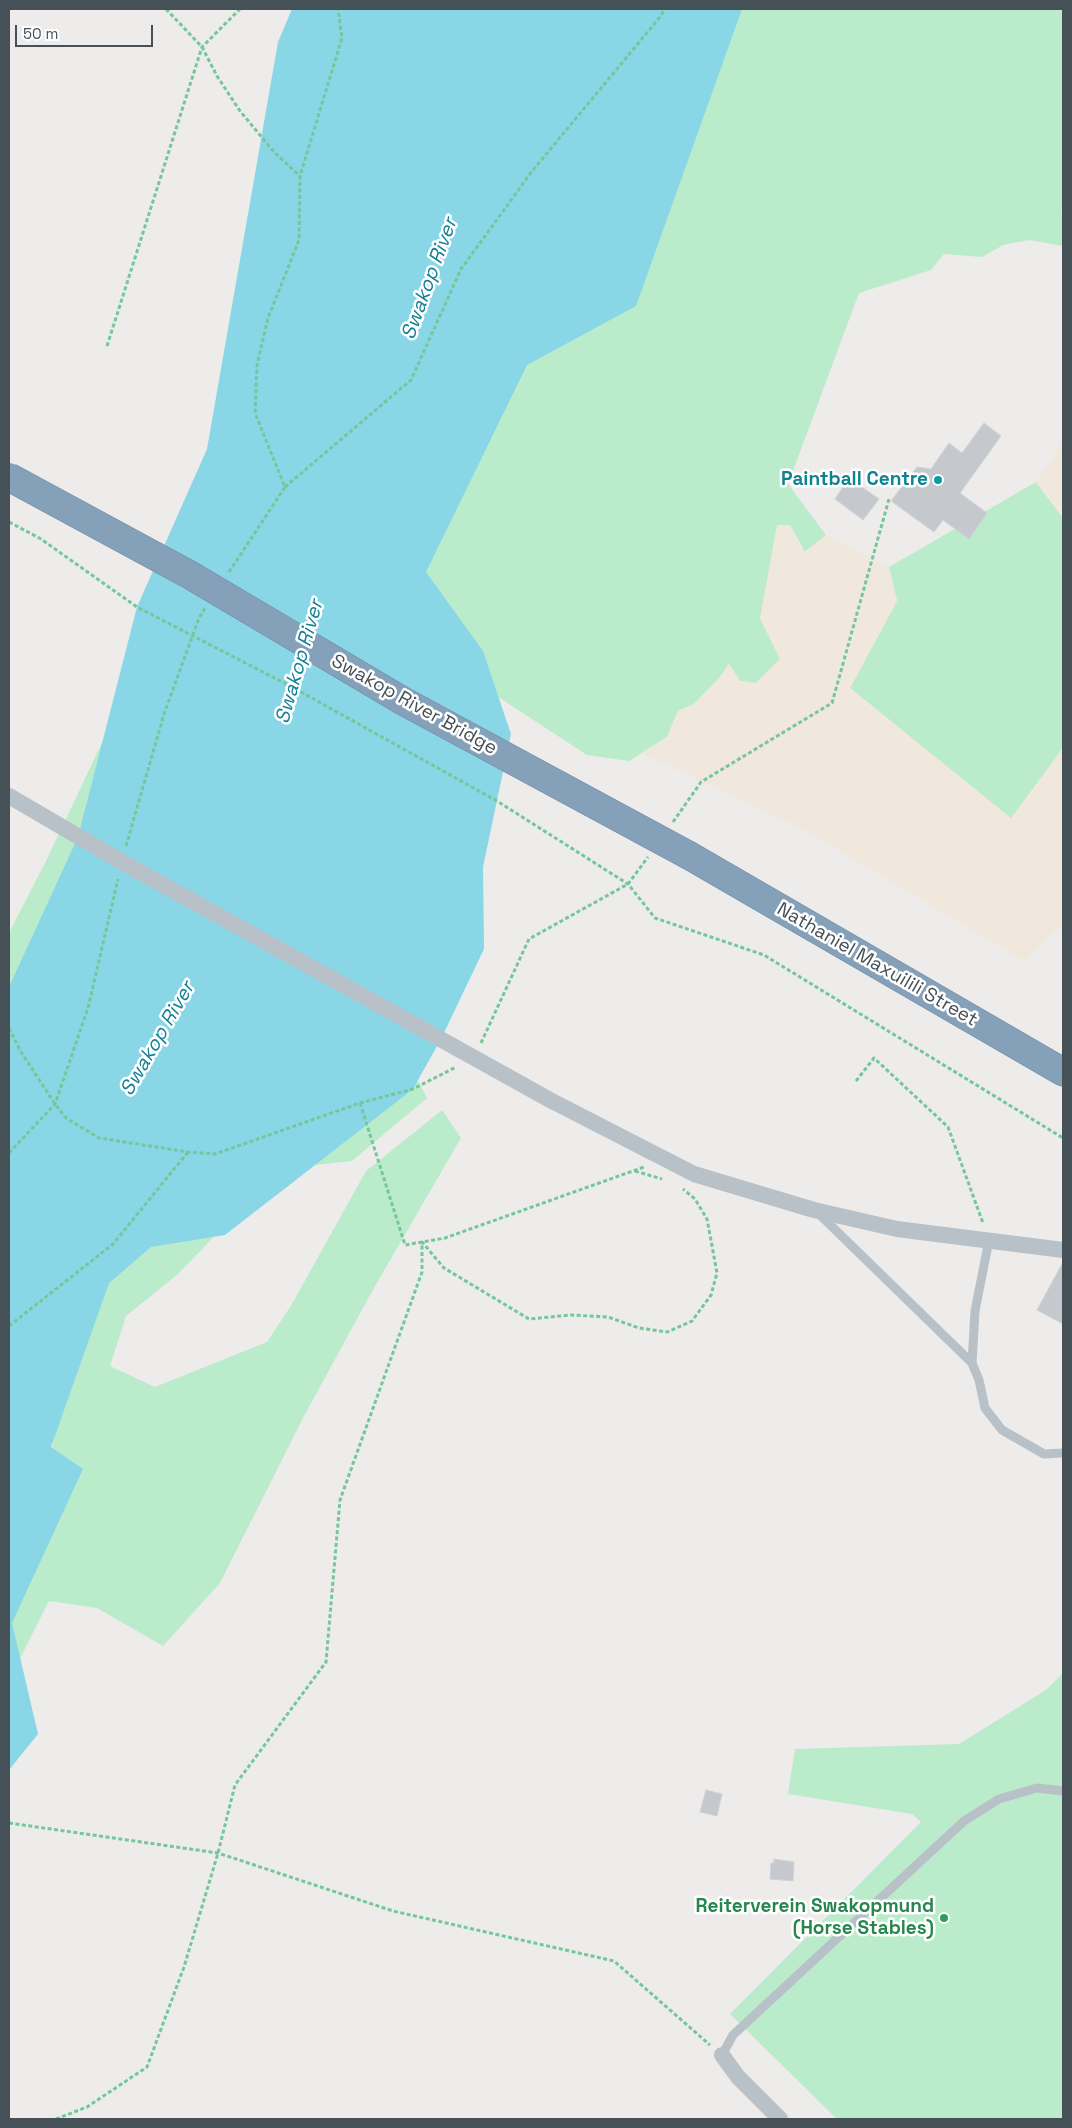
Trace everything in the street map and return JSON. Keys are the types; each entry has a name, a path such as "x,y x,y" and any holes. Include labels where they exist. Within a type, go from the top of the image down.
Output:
{"highway":[{"name":"Swakop River Bridge","path":"9,477 190,575 403,701 690,856"},
{"name":"Nathaniel Maxuilili Street","path":"690,856 1063,1072"}],"street":[{"path":"9,796 122,862 550,1100 694,1174 814,1210 897,1229 1063,1250"},
{"path":"722,2055 738,2077 780,2119"}],"lane":[{"path":"814,1210 972,1363 979,1380 985,1408 1002,1430 1044,1454 1063,1453"},
{"path":"972,1363 975,1311 989,1240"},
{"path":"722,2055 733,2035 964,1821 999,1799 1037,1788 1063,1791"}],"path":[{"path":"166,9 202,47 216,76 240,111 274,152 300,176"},
{"path":"107,346 202,47 240,9"},
{"path":"284,487 411,380 461,269 533,170 665,9"},
{"path":"668,829 701,782 832,703 889,499"},
{"path":"9,522 41,539 137,607 292,687 497,801 628,884 655,918 764,955 1063,1138"},
{"path":"9,1028 31,1067 66,1118 99,1138 188,1152 215,1154 360,1103 413,1089 474,1058 528,939 628,884 651,852"},
{"path":"856,1081 874,1058 948,1128 989,1240"},
{"path":"360,1103 405,1245 445,1238 666,1159"},
{"path":"9,1326 113,1244 188,1152"},
{"path":"635,1170 666,1180"},
{"path":"422,1242 444,1268 529,1319 571,1315 608,1317 639,1328 667,1332 692,1321 711,1295 717,1273 706,1219 695,1199 681,1188"},
{"path":"56,2119 87,2107 147,2067 184,1968 218,1853 235,1786 326,1662 340,1500 422,1272 422,1242"},
{"path":"9,1823 218,1853 393,1911 614,1961 722,2055"}],"green space":[{"path":"315,9 1063,9 1063,205 1061,212 1063,211 1063,246 1029,240 1003,245 982,257 944,254 931,270 859,293 788,484 826,535 805,552 790,525 760,618 780,659 756,683 740,681 729,664 720,677 694,704 678,711 667,737 629,761 587,755 411,640 403,1052 427,1098 352,1161 279,1169 178,1274 126,1316 110,1366 155,1387 267,1342 292,1304 366,1171 442,1110 461,1138 375,1286 304,1416 220,1583 163,1646 97,1608 49,1601 9,1680 9,1582 47,1488 69,1322 9,1350 9,933 47,859 133,677 225,468"},
{"path":"1036,482 1063,518 1063,748 1011,819 850,688 897,601 889,567"},
{"name":"Reiterverein Swakopmund (Horse Stables)","path":"1063,1673 1063,2119 837,2119 730,2014 921,1822 912,1814 788,1794 795,1749 959,1744 1046,1690"}],"sand":[{"path":"1063,445 1063,518 1036,482"},
{"path":"777,525 790,525 804,552 826,535 889,567 897,601 850,688 1011,818 1063,748 1063,924 1025,962 806,831 641,753 667,737 678,711 694,704 720,677 729,664 740,681 756,683 780,659 760,618"}],"water":[{"name":"Swakop River","path":"292,9 742,9 636,306 527,365 426,572 483,651 511,734 483,867 484,949 441,1039 413,1089 225,1235 151,1247 109,1283 51,1447 83,1469 12,1623 38,1734 9,1770 9,987 78,837 137,607 207,449 278,42"}],"building":[{"name":"Paintball Centre","path":"984,423 1001,436 960,493 987,513 969,539 943,520 934,532 891,501 917,467 931,469 949,443 962,453"},
{"path":"849,478 879,499 863,520 835,499"},
{"path":"1063,1262 1063,1324 1037,1310"},
{"path":"706,1790 722,1794 717,1816 700,1812"},
{"path":"774,1859 794,1862 793,1881 770,1879 771,1863 774,1863"}],"place":[{"name":"Paintball Centre","path":"938,480"},
{"name":"Reiterverein Swakopmund (Horse Stables)","path":"944,1918"}]}
